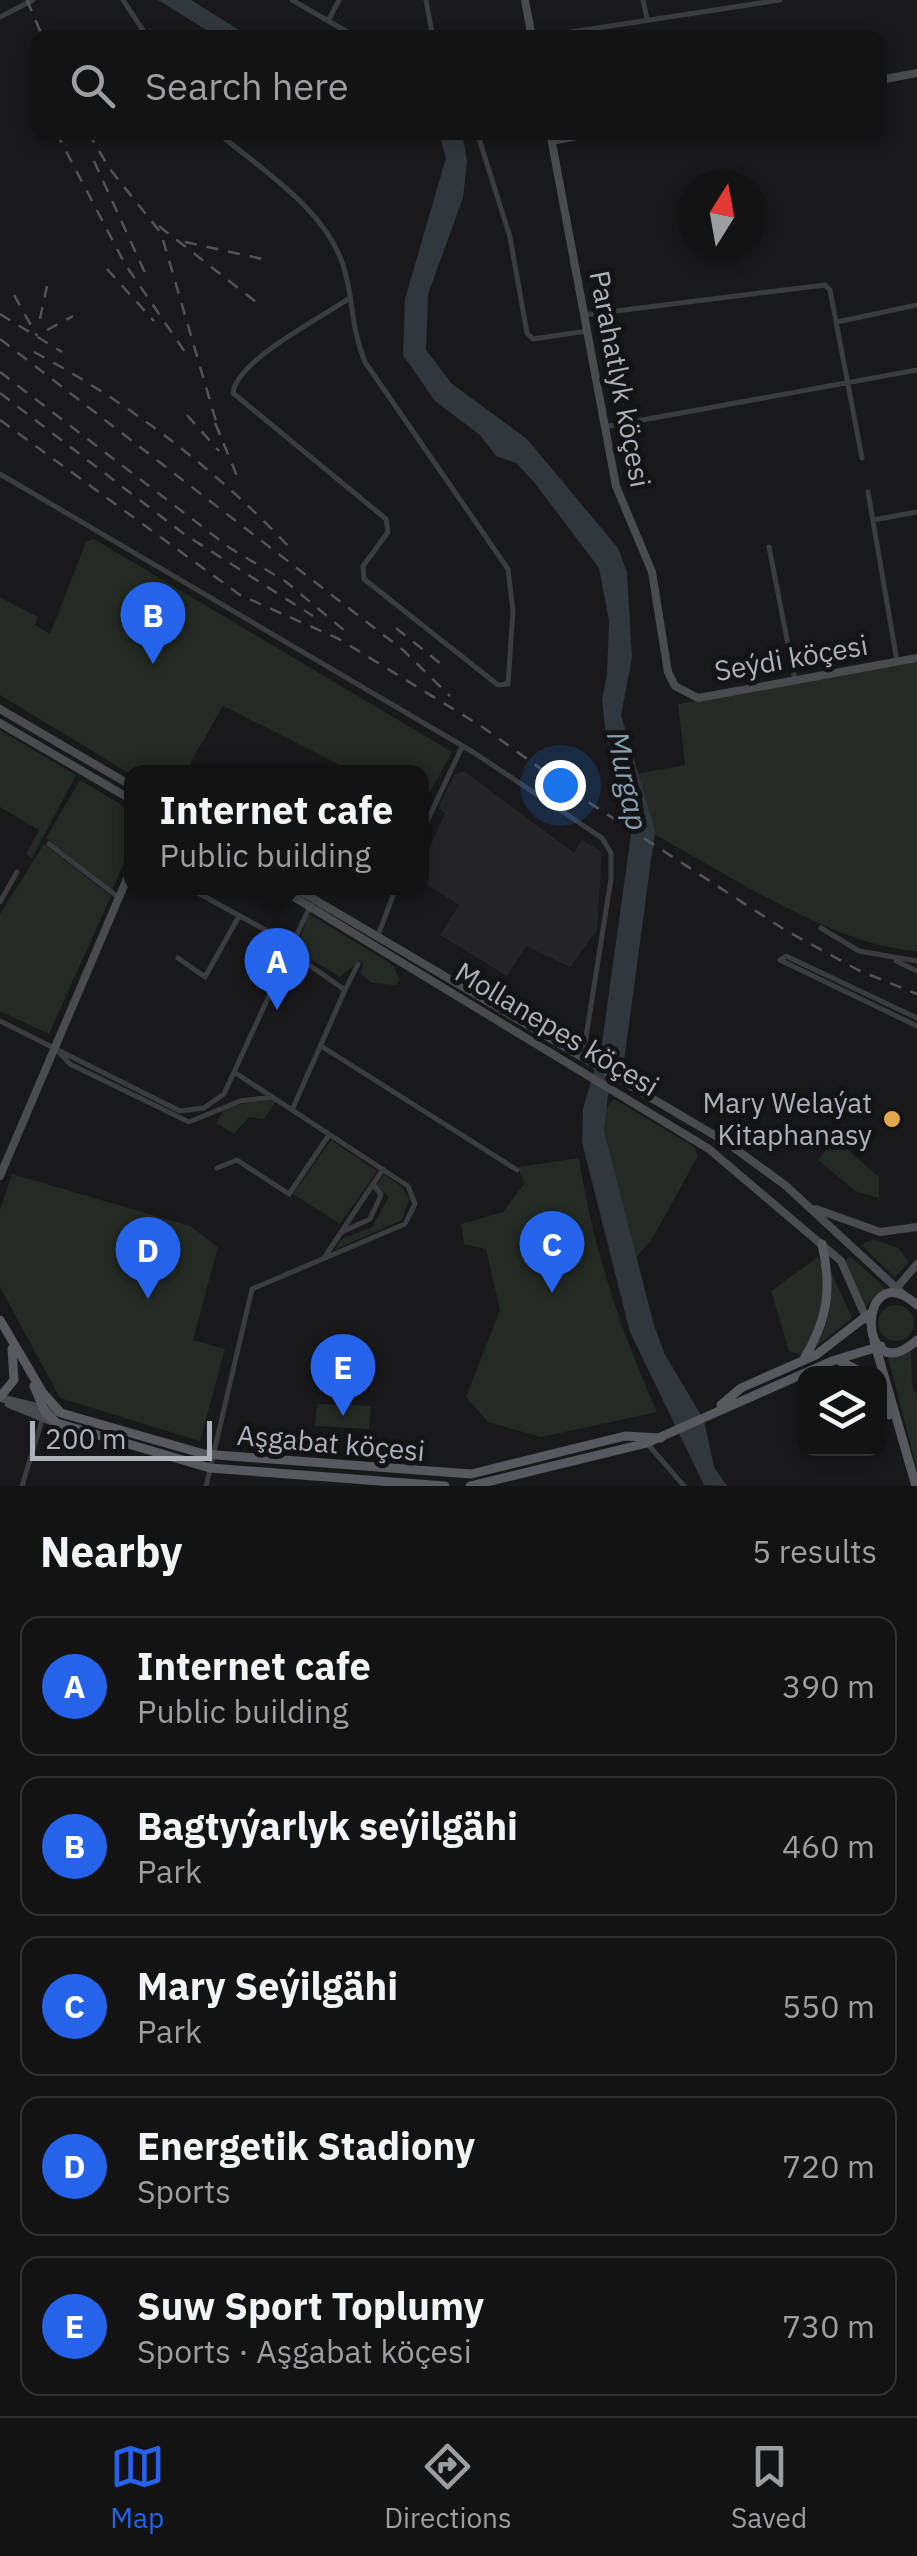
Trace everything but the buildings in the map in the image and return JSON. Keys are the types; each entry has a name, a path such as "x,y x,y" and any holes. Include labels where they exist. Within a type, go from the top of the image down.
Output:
{"main road":[{"path":"804,1360 822,1326 830,1292 822,1244"},
{"path":"893,1292 917,1305"},
{"name":"Aşgabat köçesi","path":"711,1413 741,1388 804,1360 868,1318 877,1302 893,1292"},
{"path":"868,1318 916,1486"},
{"path":"0,1320 59,1418"},
{"name":"Aşgabat köçesi","path":"470,1486 664,1437 832,1360 877,1345 898,1350 917,1340"},
{"path":"0,1398 16,1372 11,1341"},
{"path":"832,1360 853,1366"},
{"path":"26,1365 43,1413 59,1418"},
{"path":"887,1410 898,1433"},
{"name":"Aşgabat köçesi","path":"59,1418 213,1456 462,1475 625,1436 644,1440"},
{"name":"Aşgabat köçesi","path":"59,1418 210,1468 445,1486"}],"street":[{"path":"0,17 33,0"},
{"path":"123,0 143,30"},
{"path":"292,0 344,30"},
{"path":"328,21 340,0"},
{"path":"426,0 432,30"},
{"path":"525,0 531,30"},
{"path":"643,0 647,19"},
{"path":"580,30 780,0"},
{"path":"887,79 917,73"},
{"path":"226,140 306,208 327,234 342,262 354,334 366,362 508,569 513,611 508,684 498,685 364,578 363,566 388,532 386,519 232,394 245,371 266,353 348,299"},
{"path":"480,140 510,237 528,332 533,339 588,332"},
{"name":"Parahatlyk köçesi","path":"552,140 623,512 652,572 668,672 675,686"},
{"path":"584,315 816,284 830,290 862,458"},
{"path":"836,322 917,304"},
{"path":"604,427 917,370"},
{"path":"0,474 462,746 602,838 611,853 586,1065"},
{"path":"868,492 897,661"},
{"path":"873,520 917,512"},
{"path":"769,547 795,680"},
{"name":"Seýdi köçesi","path":"675,686 698,698 917,658"},
{"path":"0,709 124,781"},
{"path":"0,723 124,795"},
{"path":"429,817 462,746"},
{"path":"50,844 119,898"},
{"path":"0,902 17,872"},
{"path":"0,1176 124,886"},
{"path":"202,895 289,947 345,990"},
{"name":"Mollanepes köçesi","path":"296,895 378,938 586,1065 626,1097 752,1181 841,1262 868,1318"},
{"name":"Mollanepes köçesi","path":"304,895 586,1065 628,1085 755,1161 801,1200 893,1292"},
{"path":"378,938 380,922 393,895"},
{"path":"0,1021 165,1104 192,1112 218,1101 311,902"},
{"path":"178,958 205,978 239,916"},
{"path":"822,928 859,950 917,971"},
{"path":"917,1018 786,956 780,960 917,1026"},
{"path":"888,958 917,961"},
{"path":"292,1110 358,964"},
{"path":"321,1046 517,1170"},
{"path":"56,1049 70,1064 188,1122 240,1102 271,1098"},
{"path":"206,1486 252,1289 408,1221 415,1204 413,1192 383,1169 234,1072"},
{"path":"658,1115 663,1106"},
{"path":"217,1168 237,1160 288,1194 330,1134"},
{"path":"323,1259 383,1169"},
{"path":"340,1233 375,1211 382,1195 373,1184"},
{"path":"801,1200 855,1227 880,1232 917,1227"},
{"path":"893,1292 917,1264"},
{"path":"0,1398 43,1413 22,1486"},
{"path":"644,1440 684,1486"}],"shaded area":[{"path":"94,539 452,752 429,794 429,765 340,765 223,706 189,765 124,765 124,770 0,695 0,597 38,617 35,625 50,634 86,542"},
{"path":"917,662 917,951 852,937 818,923 655,835 636,774 685,765 678,704"},
{"path":"0,730 76,775 32,858 26,854 39,830 0,807"},
{"path":"464,771 574,853 582,840 602,852 597,930 570,967 526,946 507,976 440,935 459,905 429,886 429,848 445,813 438,808 454,775"},
{"path":"80,780 124,806 124,863 112,890 46,838"},
{"path":"44,844 111,896 49,1034 0,1011 0,914"},
{"path":"309,914 393,965 400,980 396,985 372,983 361,974 363,964 359,961 340,977 296,950"},
{"path":"271,1097 276,1101 264,1119 249,1117 234,1134 216,1123 225,1108"},
{"path":"614,1099 694,1147 698,1156 652,1239 634,1260 604,1131 606,1108"},
{"path":"805,1131 826,1138 850,1139 851,1153 879,1177 879,1198 855,1191 818,1160 826,1150"},
{"path":"331,1140 377,1171 340,1224 293,1194"},
{"path":"579,1158 609,1288 657,1412 541,1437 488,1422 466,1397 500,1310 486,1249 464,1244 461,1224 503,1212 524,1184 518,1167"},
{"path":"12,1174 190,1226 218,1247 193,1340 225,1349 200,1441 60,1398 0,1287 0,1210"},
{"path":"384,1174 402,1187 409,1199 402,1220 334,1250 342,1239 372,1227 389,1197 376,1187"},
{"path":"872,1239 898,1248 909,1262 895,1277 861,1245"},
{"path":"850,1256 885,1288 865,1307 845,1261"},
{"path":"818,1257 825,1282 822,1308 801,1355 789,1351 771,1291"},
{"path":"828,1265 852,1318 816,1347 830,1308"},
{"path":"896,1305 909,1310 914,1323 909,1336 896,1341 883,1336 878,1323 883,1310"},
{"path":"911,1351 912,1386 917,1396 917,1469 887,1354"},
{"path":"317,1404 371,1406 369,1429 315,1426"}],"water":[{"path":"158,0 191,0 239,30 207,30"},
{"name":"Murgap","path":"441,140 463,140 467,161 463,198 428,294 426,350 452,384 527,439 618,548 627,573 632,658 621,715 655,831 624,1061 608,1095 604,1131 654,1325 664,1353 704,1420 714,1467 727,1486 704,1485 630,1332 582,1142 583,1109 602,1043 633,820 606,737 602,699 609,621 599,568 534,482 516,463 496,456 480,435 435,401 403,355 405,299 446,158"}],"railway":[{"path":"27,0 40,30"},
{"path":"60,140 125,264 185,352"},
{"path":"93,140 109,168 161,233 220,435"},
{"path":"94,161 146,275"},
{"path":"159,226 256,302"},
{"path":"185,242 267,260"},
{"path":"107,269 154,321"},
{"path":"40,319 47,286"},
{"path":"14,295 37,336"},
{"path":"0,314 62,352"},
{"path":"47,330 73,316"},
{"path":"0,339 403,650 450,696"},
{"path":"34,352 104,393 171,440 234,493 292,550"},
{"path":"0,372 230,548 285,581 351,636"},
{"path":"0,393 184,534 313,616"},
{"path":"187,415 219,451"},
{"path":"0,420 240,595 339,639 481,726 579,796 785,930 858,970 917,994"},
{"path":"215,423 240,483"},
{"path":"396,628 446,668"}],"place":[{"name":"Bagtyýarlyk seýilgähi","path":"153,664"},
{"name":"Internet cafe","path":"277,1010"},
{"name":"Mary Welaýat Kitaphanasy","path":"892,1119"},
{"name":"Mary Seýilgähi","path":"552,1293"},
{"name":"Energetik Stadiony","path":"148,1299"},
{"name":"Suw Sport Toplumy","path":"343,1416"}]}
